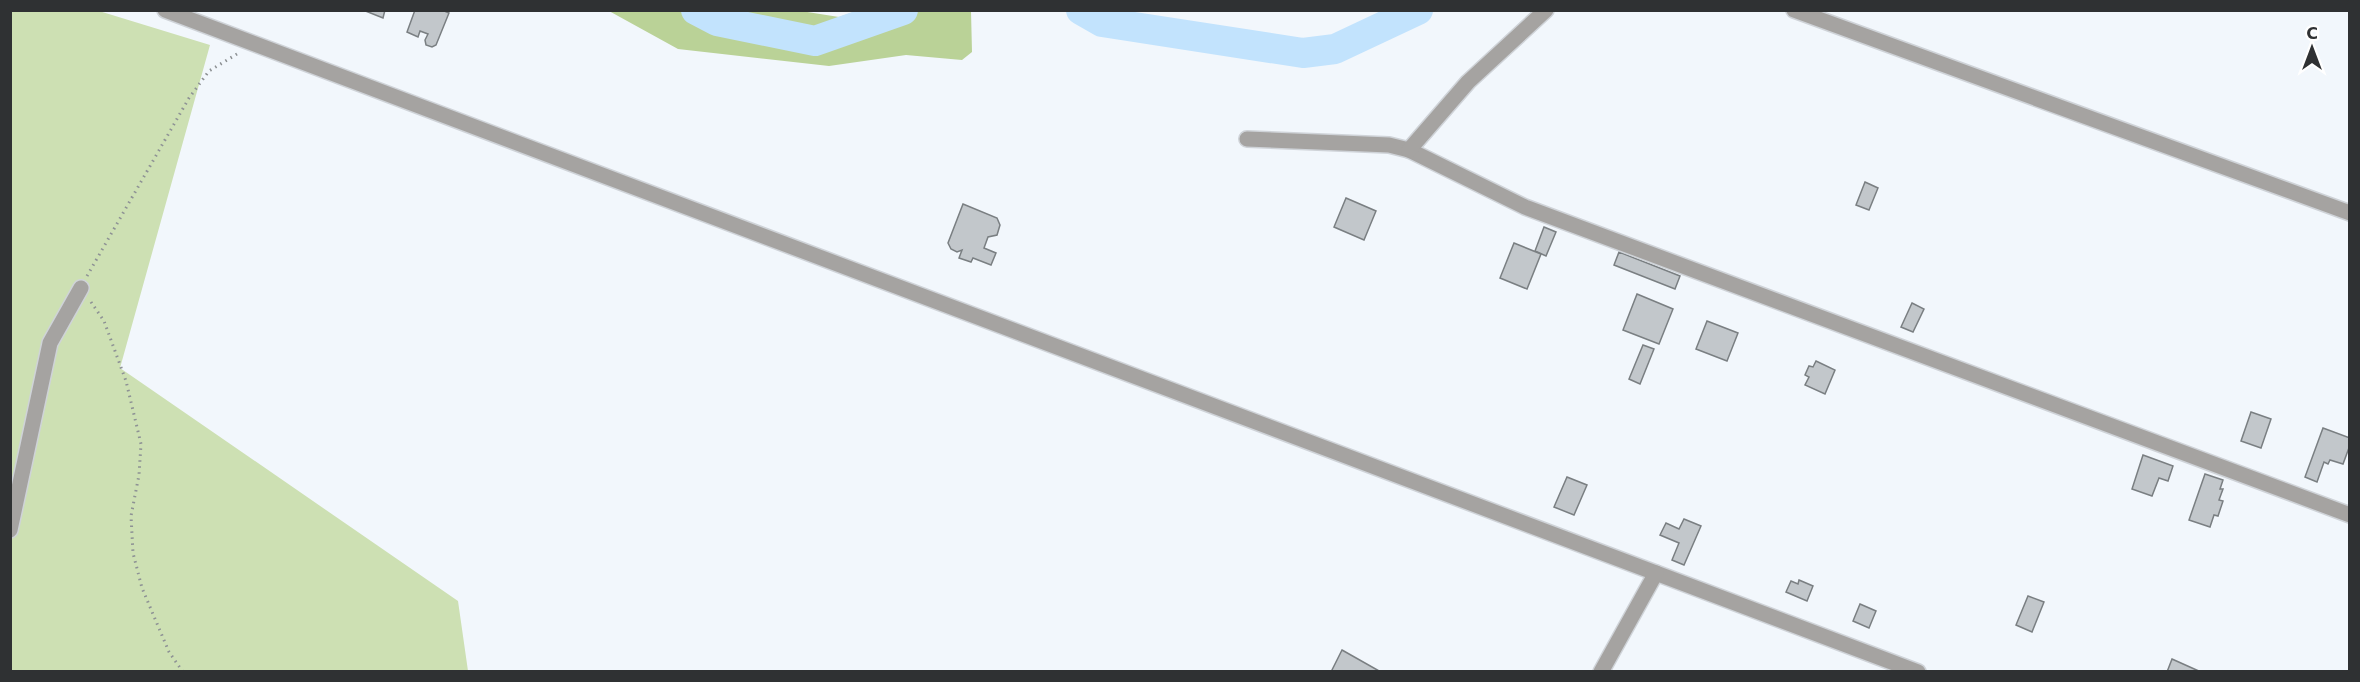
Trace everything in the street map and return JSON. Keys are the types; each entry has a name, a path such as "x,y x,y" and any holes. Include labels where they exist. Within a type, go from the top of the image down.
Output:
{"street":[{"path":"165,10 1918,672"},
{"path":"1409,150 1468,82 1546,10"},
{"path":"1794,10 2349,213"},
{"path":"1247,139 1389,145 1409,150 1525,207 2349,515"},
{"path":"10,530 50,343 81,288"},
{"path":"1601,672 1656,573"}],"path":[{"path":"183,672 169,652 142,588 133,553 131,516 140,475 141,444 126,381 104,321 81,288 189,98 209,70 231,56 262,47"}],"green space":[{"path":"860,10 971,11 972,52 962,60 906,55 829,66 678,49 609,11 801,11 839,17"},
{"path":"10,11 99,11 210,45 120,368 458,601 468,671 11,671"}],"building":[{"path":"363,10 385,10 383,18"},
{"path":"415,10 442,10 449,13 436,45 432,47 426,45 425,40 428,34 420,31 418,37 407,32"},
{"path":"1865,182 1878,188 1869,210 1856,205"},
{"path":"1346,198 1376,211 1364,240 1334,227"},
{"path":"963,204 997,218 1000,225 997,235 988,237 984,248 996,253 991,265 973,258 971,262 959,258 962,250 957,252 951,249 948,243"},
{"path":"1544,227 1556,232 1546,256 1535,251"},
{"path":"1514,243 1541,254 1527,289 1500,278"},
{"path":"1619,252 1680,276 1675,289 1614,265"},
{"path":"1637,294 1673,309 1659,344 1623,330"},
{"path":"1912,303 1924,309 1913,332 1901,327"},
{"path":"1707,321 1738,333 1727,361 1696,349"},
{"path":"1643,345 1654,349 1640,384 1629,379"},
{"path":"1816,361 1835,370 1825,394 1805,385 1809,377 1805,375 1809,366 1813,367"},
{"path":"2251,412 2271,419 2261,448 2241,441"},
{"path":"2323,428 2350,438 2350,445 2343,464 2330,460 2328,464 2324,462 2317,482 2305,477"},
{"path":"2143,455 2173,466 2168,481 2159,478 2152,496 2132,489"},
{"path":"2205,474 2223,480 2219,500 2223,501 2218,516 2214,515 2210,527 2189,520"},
{"path":"1567,477 1587,485 1574,515 1554,507"},
{"path":"1684,519 1701,526 1684,565 1672,560 1679,543 1660,535 1666,523 1679,529"},
{"path":"1799,580 1813,586 1807,601 1786,592 1791,581 1798,584"},
{"path":"2028,596 2044,602 2032,632 2016,625"},
{"path":"1860,604 1876,611 1869,628 1853,621"},
{"path":"1342,650 1381,672 1331,672"},
{"path":"2172,659 2201,672 2167,672"}],"waterway":[{"path":"696,10 717,21 815,41 903,10"},
{"path":"1081,10 1102,22 1303,53 1335,49 1418,10"}]}
